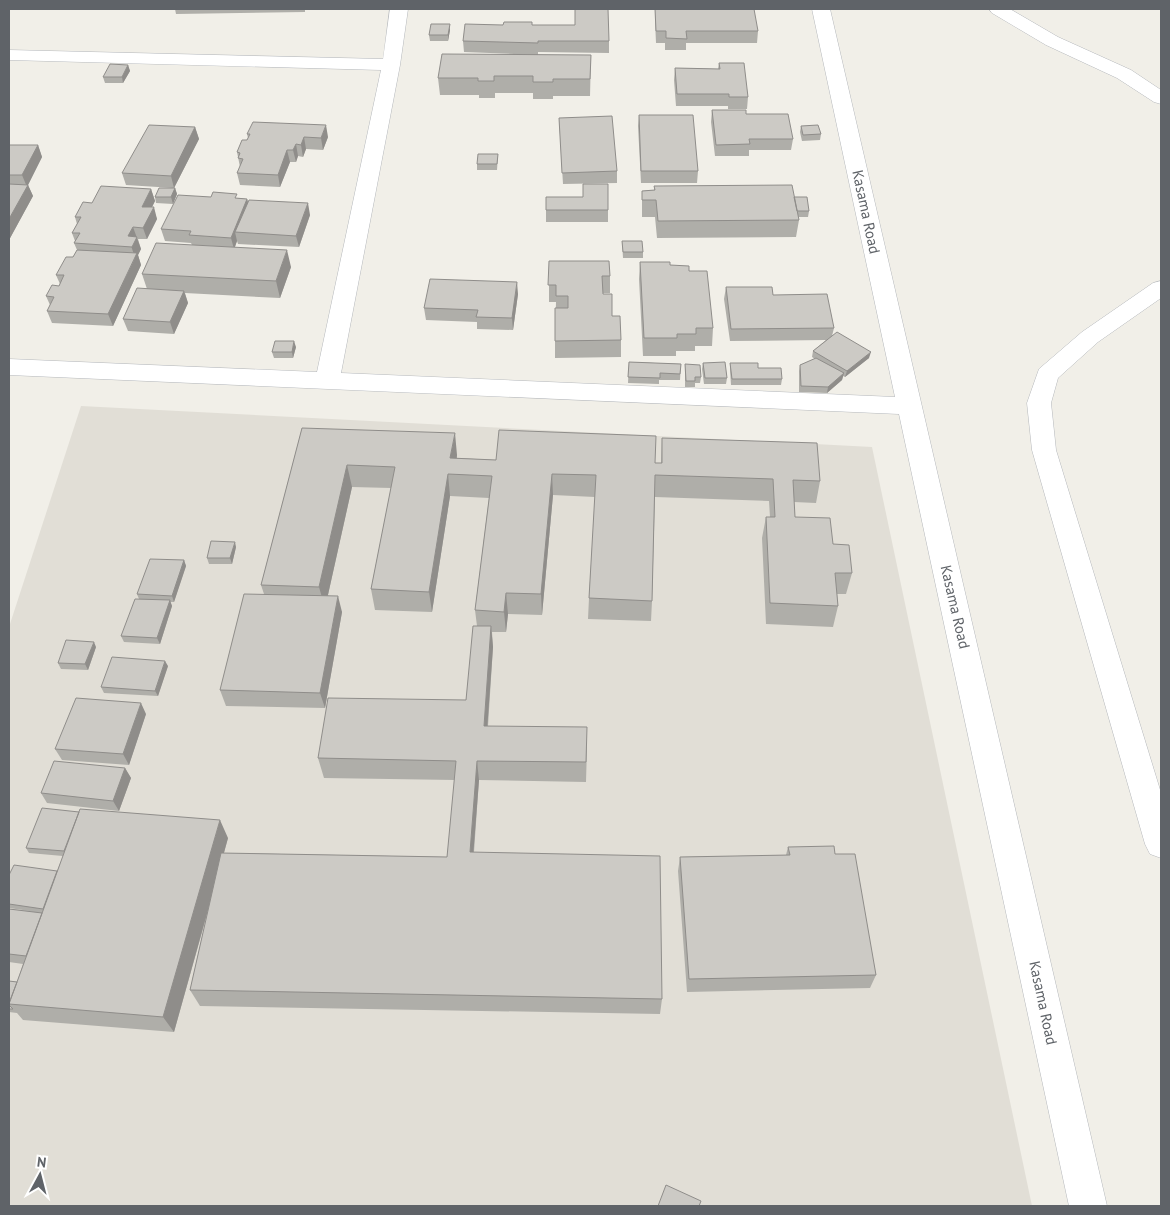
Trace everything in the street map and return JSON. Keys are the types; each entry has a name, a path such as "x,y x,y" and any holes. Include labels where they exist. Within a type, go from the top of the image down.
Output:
{"street":[{"path":"327,382 391,66 399,9"},
{"name":"Kasama Road","path":"821,9 908,406 974,690 1088,1206"},
{"path":"998,9 1052,41 1124,74 1161,98"},
{"path":"9,55 391,66"},
{"path":"1161,288 1090,338 1047,374 1039,403 1044,450 1161,844"},
{"path":"9,367 908,406"}],"shaded area":[{"path":"81,406 872,447 1032,1206 9,1206 9,627"}],"building":[{"path":"575,9 608,9 609,41 538,41 538,43 463,41 465,24 503,25 504,22 532,22 532,25 575,25"},
{"path":"655,9 754,9 758,31 686,31 687,39 666,38 666,31 656,31"},
{"path":"431,24 450,24 448,35 429,35"},
{"path":"442,54 591,55 590,79 553,79 553,82 533,82 533,76 494,76 494,81 478,81 478,78 438,78"},
{"path":"719,63 744,63 748,97 729,97 729,94 677,94 675,68 720,69"},
{"path":"110,64 128,65 122,77 103,77"},
{"path":"712,110 746,110 746,114 788,114 793,139 749,139 750,144 716,145"},
{"path":"639,115 693,115 698,171 641,171"},
{"path":"612,116 617,171 562,173 559,118"},
{"path":"253,122 326,125 321,138 304,137 301,145 296,144 293,150 287,150 278,175 237,173 243,159 238,158 240,153 237,152 242,140 247,140 250,134 247,134"},
{"path":"149,125 195,127 171,176 122,173"},
{"path":"818,125 821,134 803,135 801,126"},
{"path":"9,145 38,145 22,175 9,175"},
{"path":"478,154 498,154 497,164 477,164"},
{"path":"9,184 28,185 9,219"},
{"path":"583,184 608,184 608,210 546,210 546,197 583,197"},
{"path":"792,185 799,220 658,221 656,200 642,200 642,191 655,190 654,186"},
{"path":"101,186 151,189 142,207 154,207 143,228 133,227 128,236 137,237 132,247 74,243 80,233 72,233 81,217 75,217 83,202 92,203"},
{"path":"159,188 175,188 171,197 155,197"},
{"path":"213,192 237,194 235,198 247,199 231,238 189,235 191,231 161,229 178,195 211,197"},
{"path":"794,197 807,197 809,211 797,211"},
{"path":"249,200 308,203 296,236 235,232"},
{"path":"622,241 642,241 643,252 623,252"},
{"path":"156,243 287,250 276,281 142,274"},
{"path":"77,250 137,253 108,314 47,311 54,297 46,296 52,285 59,286 64,275 56,275 66,257 73,257"},
{"path":"549,261 609,261 610,276 602,276 603,294 612,294 612,316 620,316 621,340 555,341 555,308 568,308 568,296 556,296 556,285 548,285"},
{"path":"640,262 670,262 670,265 689,266 689,271 707,271 713,328 696,328 696,334 677,334 677,338 644,338"},
{"path":"430,279 517,282 512,318 476,317 478,310 424,308"},
{"path":"726,287 772,287 773,295 827,294 834,328 731,329"},
{"path":"137,288 184,291 170,322 123,319"},
{"path":"837,332 871,352 847,371 813,351"},
{"path":"275,341 294,341 292,352 272,352"},
{"path":"816,358 844,373 828,387 801,386 800,365"},
{"path":"629,362 681,364 680,374 660,373 660,378 628,377"},
{"path":"725,362 727,378 705,378 703,363"},
{"path":"730,363 758,363 758,368 781,368 782,379 732,379"},
{"path":"685,364 700,365 701,377 695,377 695,381 686,381"},
{"path":"302,428 455,433 450,458 496,460 499,430 656,436 655,463 662,463 662,438 817,443 820,481 793,480 795,517 830,518 833,544 849,545 852,573 835,573 838,606 770,603 766,517 775,517 773,479 655,475 652,601 589,598 596,475 552,474 541,594 506,593 504,612 475,610 492,476 448,474 429,592 371,589 395,467 347,465 319,587 261,585"},
{"path":"211,541 235,542 230,558 207,558"},
{"path":"150,559 184,560 172,596 137,594"},
{"path":"244,594 338,596 320,693 220,690"},
{"path":"135,599 170,600 157,638 121,636"},
{"path":"473,626 491,626 484,726 587,727 586,762 477,761 470,852 660,856 662,999 190,990 221,853 447,857 456,761 318,758 328,698 466,700"},
{"path":"66,640 94,642 85,664 58,663"},
{"path":"112,657 165,661 155,691 101,687"},
{"path":"76,698 141,703 123,754 55,749"},
{"path":"54,761 125,768 113,801 41,793"},
{"path":"42,808 79,812 64,851 26,848"},
{"path":"80,809 220,820 163,1017 9,1004"},
{"path":"834,846 835,854 855,854 876,975 689,979 680,857 790,855 788,847"},
{"path":"14,865 57,871 43,909 9,904 9,875"},
{"path":"9,909 42,913 26,956 9,954"},
{"path":"9,981 17,982 9,1003"},
{"path":"666,1185 701,1201 699,1206 658,1206"}]}
